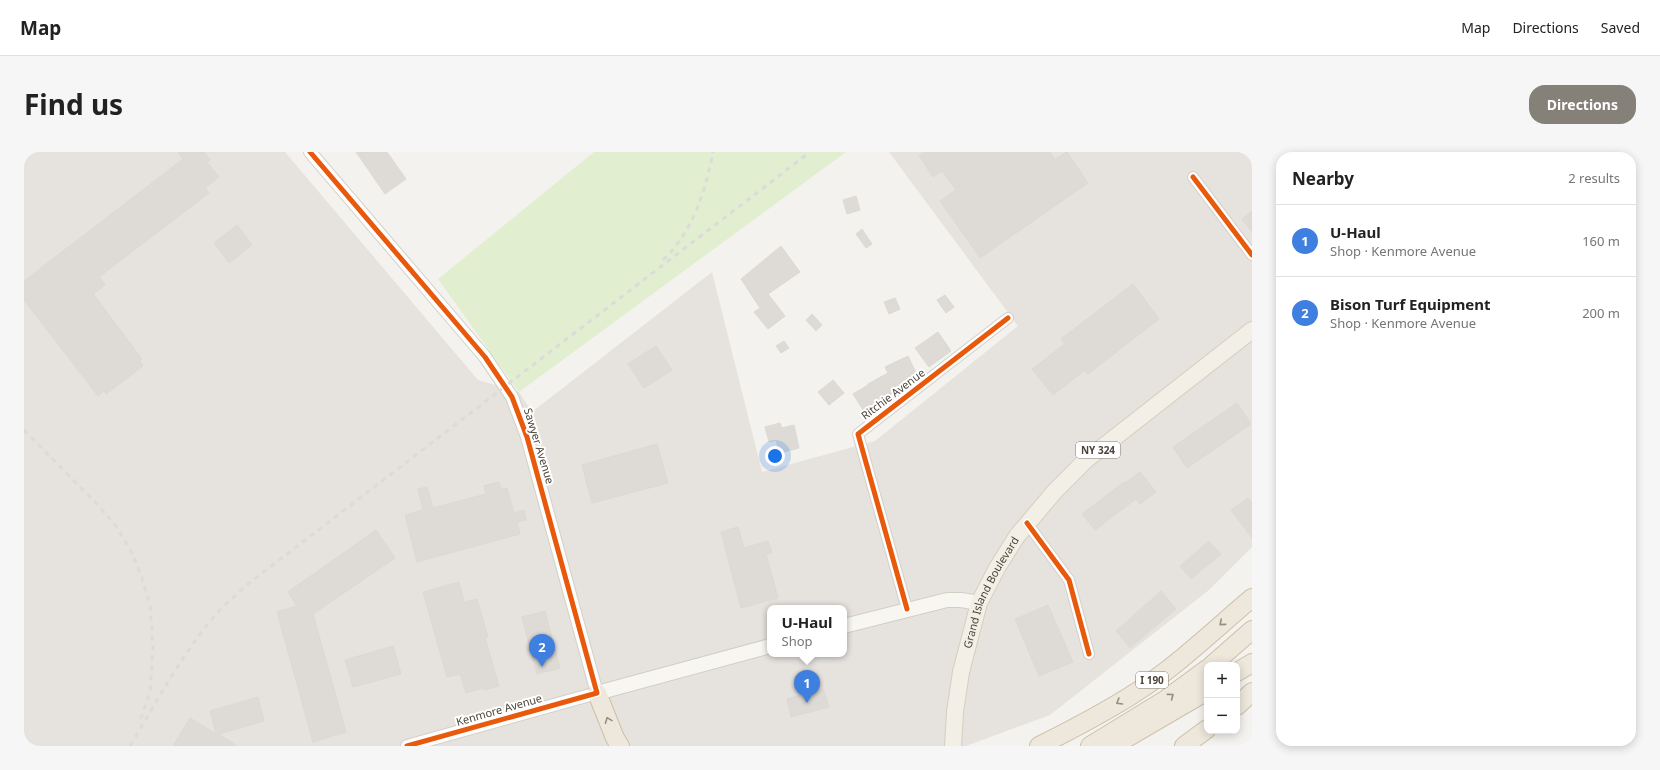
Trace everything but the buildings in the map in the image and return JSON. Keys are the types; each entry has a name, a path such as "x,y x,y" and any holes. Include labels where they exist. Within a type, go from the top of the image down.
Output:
{"highway":[{"name":"I 190","path":"1039,746 1084,724 1139,690 1191,650 1252,598"},
{"path":"1215,662 1252,630"},
{"path":"1240,670 1252,663"},
{"name":"I 190","path":"1090,746 1165,700 1204,671"},
{"path":"1240,703 1252,692"},
{"path":"597,693 614,738 620,746"},
{"path":"1113,746 1204,693"},
{"path":"1184,746 1204,731"}],"main road":[{"name":"Grand Island Boulevard","path":"953,746 955,712 960,678 979,602 1008,549 1027,523 1069,476 1103,445 1252,330"},
{"path":"847,625 947,600 979,602"},
{"name":"Kenmore Avenue","path":"597,693 767,647"}],"street":[{"name":"Sawyer Avenue","path":"310,152 485,357 512,397 527,437 597,693"},
{"path":"1193,177 1252,255"},
{"name":"Ritchie Avenue","path":"907,609 858,434 1008,318"},
{"path":"1027,523 1069,580 1089,654"},
{"name":"Kenmore Avenue","path":"407,746 597,693"}],"shaded area":[{"path":"24,152 285,152 478,380 519,392 532,412 712,272 762,472 875,441 1018,326 889,152 1252,152 1252,547 1209,590 1050,715 966,746 24,746"},
{"path":"847,654 885,670 905,695 904,710 836,725 841,746 780,746 760,669 806,657 847,657"}],"green space":[{"path":"594,152 846,152 519,392 438,279"}],"railway":[{"path":"663,260 673,249 690,224 702,196 713,152"},
{"path":"130,746 188,650 211,620 248,584 810,152"},
{"path":"24,430 96,503 116,526 132,553 141,575 150,606 153,646 150,692 139,724"}],"cycle path":[{"path":"310,152 485,357 512,397 527,437 597,693 407,746"},
{"path":"1193,177 1252,255"},
{"path":"907,609 858,434 1008,318"},
{"path":"1027,523 1069,580 1089,654"}],"place":[{"name":"Bison Turf Equipment","path":"542,667"},
{"name":"U-Haul","path":"807,703"}]}
